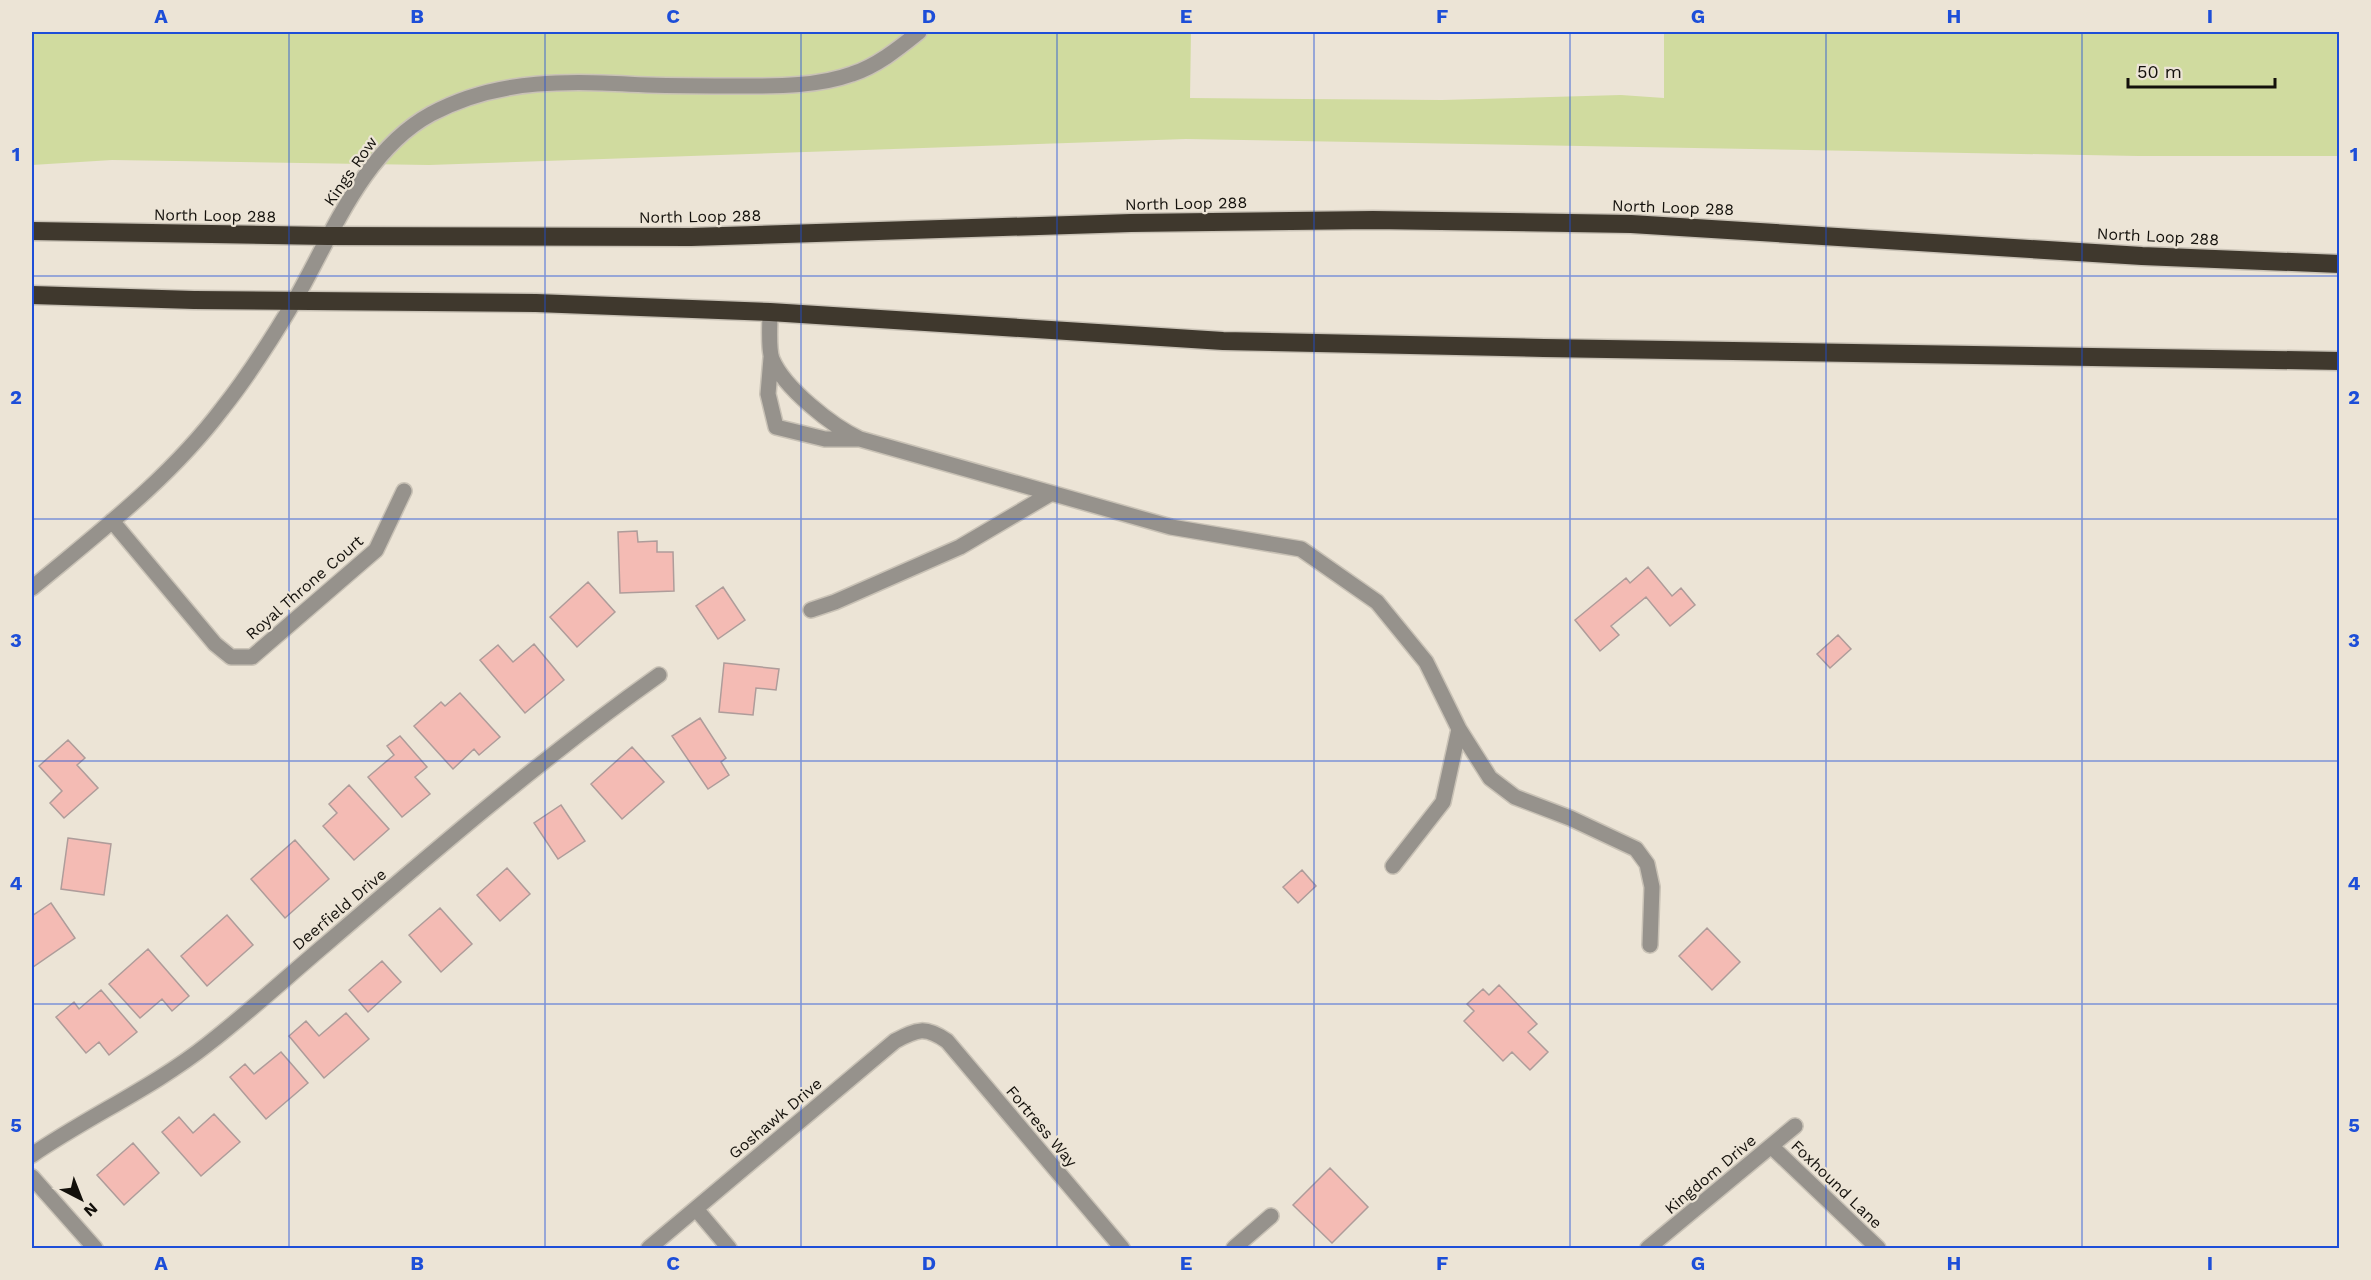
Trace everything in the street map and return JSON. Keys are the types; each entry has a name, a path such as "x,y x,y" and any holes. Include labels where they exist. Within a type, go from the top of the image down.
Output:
{"highway":[{"name":"North Loop 288","path":"32,231 328,236 691,237 1131,223 1384,220 1654,225 2142,256 2340,264"},
{"path":"32,295 194,300 295,299 536,303 770,312 1222,341 1568,349 2340,361"}],"street":[{"name":"Kings Row","path":"32,588 153,486 201,435 241,383 295,299 328,236 378,159 396,138 414,123 462,99 487,91 543,82 752,86 806,83 851,75 869,67 919,32"},
{"path":"770,312 771,358 768,394 776,427 825,439 860,439"},
{"path":"771,358 798,396 847,433 860,439 1171,527 1301,549 1377,602 1426,662 1459,729 1490,778 1515,797 1570,818 1636,849 1647,864 1652,887 1650,945"},
{"name":"Royal Throne Court","path":"112,521 215,644 231,657 252,657 376,550 404,491"},
{"path":"811,610 835,602 960,547 1050,494"},
{"name":"Deerfield Drive","path":"32,1155 56,1138 127,1098 207,1045 457,832 609,711 659,675"},
{"path":"1393,866 1443,802 1459,729"},
{"name":"Goshawk Drive","path":"649,1248 895,1041 914,1031 932,1030"},
{"name":"Fortress Way","path":"932,1030 947,1041 1122,1248"},
{"name":"Kingdom Drive","path":"1648,1248 1795,1126"},
{"name":"Foxhound Lane","path":"1772,1146 1878,1248"},
{"path":"32,1179 95,1248"},
{"path":"696,1209 729,1248"},
{"path":"1234,1248 1271,1215"}],"green space":[{"path":"32,32 1191,32 1190,98 1442,100 1621,95 1664,98 1664,32 2339,32 2339,156 2138,156 1186,139 429,165 112,160 32,165"}],"building":[{"path":"637,531 638,542 657,541 657,552 673,552 674,591 620,593 618,532"},
{"path":"1648,567 1672,596 1681,588 1695,605 1670,626 1646,597 1611,626 1619,635 1600,651 1575,620 1626,578 1630,583"},
{"path":"588,582 615,612 577,647 550,617"},
{"path":"723,587 745,620 718,639 696,606"},
{"path":"1838,635 1851,649 1830,668 1817,654"},
{"path":"534,644 564,680 525,713 480,660 498,645 513,662"},
{"path":"724,663 779,669 776,690 756,688 753,715 719,712"},
{"path":"460,693 500,737 479,755 474,749 453,769 414,726 441,702 445,706"},
{"path":"700,718 726,758 721,762 729,775 708,789 672,736"},
{"path":"400,736 427,767 415,777 430,794 402,817 368,777 394,755 387,746"},
{"path":"68,740 85,758 77,765 98,788 64,818 50,803 62,791 39,766"},
{"path":"632,747 664,782 622,819 591,784"},
{"path":"349,785 389,829 354,860 323,826 337,813 329,804"},
{"path":"561,805 585,841 558,859 534,823"},
{"path":"68,838 111,844 104,895 61,889"},
{"path":"295,840 329,879 285,918 251,879"},
{"path":"507,868 530,894 500,921 477,895"},
{"path":"1302,870 1316,886 1298,903 1283,887"},
{"path":"51,903 75,938 33,967 32,916"},
{"path":"440,908 472,944 441,972 409,935"},
{"path":"227,915 253,945 207,986 181,956"},
{"path":"1707,928 1740,962 1712,990 1679,956"},
{"path":"148,949 189,996 172,1011 162,999 140,1018 109,984"},
{"path":"382,961 401,982 368,1012 349,990"},
{"path":"1499,985 1537,1024 1528,1032 1548,1052 1530,1070 1512,1052 1503,1061 1464,1021 1474,1011 1467,1004 1483,989 1489,995"},
{"path":"101,990 137,1032 109,1055 99,1042 86,1053 56,1017 74,1002 79,1009"},
{"path":"346,1013 369,1039 324,1078 289,1036 306,1021 319,1036"},
{"path":"281,1052 308,1083 266,1119 230,1077 245,1064 254,1074"},
{"path":"214,1114 240,1142 201,1176 162,1132 179,1117 193,1133"},
{"path":"133,1143 159,1173 124,1205 97,1175"},
{"path":"1330,1168 1368,1207 1332,1243 1293,1205"}]}
